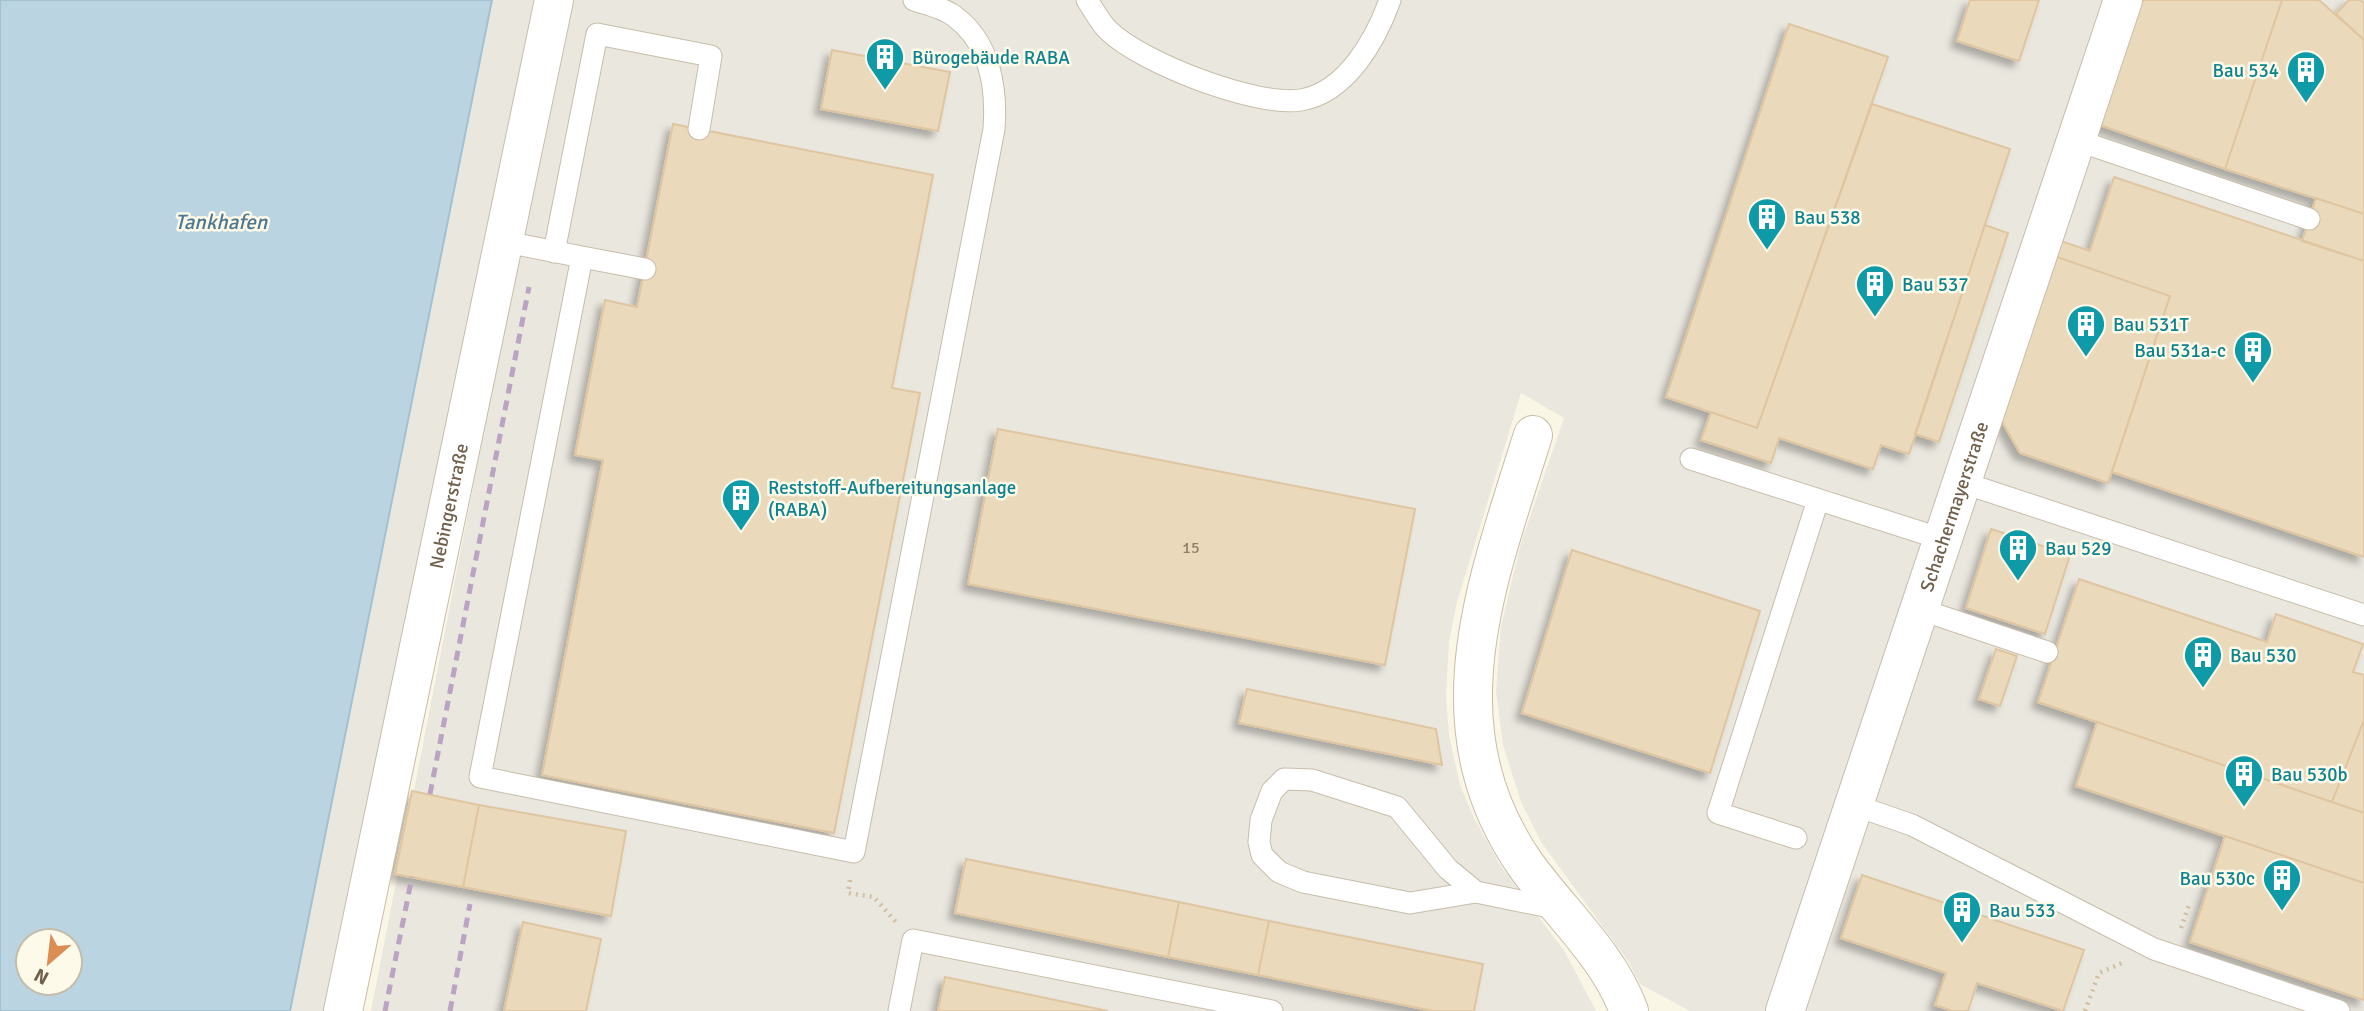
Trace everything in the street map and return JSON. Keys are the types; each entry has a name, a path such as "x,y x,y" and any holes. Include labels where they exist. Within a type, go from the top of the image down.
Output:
{"street":[{"name":"Nebingerstraße","path":"343,1011 506,242 554,0"},
{"name":"Schachermayerstraße","path":"1784,1011 2123,0"},
{"path":"1532,435 1493,563 1478,624 1471,669 1474,719 1481,766 1499,813 1524,862 1602,961 1629,1011"}],"lane":[{"path":"582,257 480,777 854,852 993,129 996,97 988,62 970,30 953,14 914,0"},
{"path":"1087,0 1108,30 1168,67 1223,88 1267,98 1302,100 1328,88 1351,69 1371,42 1390,0"},
{"path":"554,252 597,34 711,56 699,129"},
{"path":"2076,140 2309,219"},
{"path":"506,242 645,269"},
{"path":"1691,459 1942,539"},
{"path":"1961,482 2364,615"},
{"path":"1796,838 1718,813 1818,500"},
{"path":"1919,609 2047,652"},
{"path":"1476,892 1448,869 1425,837 1397,807 1312,780 1284,779 1272,791 1261,820 1259,842 1262,855 1279,872 1303,882 1410,903 1476,892 1560,909"},
{"path":"1854,805 1912,825 2154,948 2286,1003 2339,1011"},
{"path":"899,1011 913,940 1272,1011"}],"path":[{"path":"854,852 848,893 874,897 913,940"}],"shaded area":[{"path":"492,0 534,0 332,1011 290,1011"},
{"path":"568,0 2110,0 1766,1011 1690,1011 1640,984 1628,961 1541,842 1521,802 1503,745 1496,691 1501,626 1521,543 1564,418 1521,393 1457,602 1449,641 1446,695 1449,736 1460,785 1474,818 1500,865 1565,952 1596,1011 371,1011"},
{"path":"2135,0 2364,0 2364,1011 1797,1011"}],"water":[{"name":"Tankhafen","path":"0,0 492,0 290,1011 0,1011"}],"building":[{"path":"1970,0 2039,0 2019,61 1957,41"},
{"path":"2134,0 2282,0 2225,169 2100,125"},
{"name":"Bau 534","path":"2282,0 2319,0 2364,40 2364,214 2225,169"},
{"path":"2349,0 2360,0 2364,3 2364,40 2336,14"},
{"name":"Bau 538","path":"1789,24 1888,57 1757,428 1666,397"},
{"name":"Bürogebäude RABA","path":"832,50 950,72 938,131 821,109"},
{"name":"Bau 537","path":"1872,104 2010,149 1909,454 1881,445 1873,469 1779,438 1771,463 1701,440 1711,412 1757,428"},
{"name":"Reststoff-Aufbereitungsanlage (RABA)","path":"673,124 933,175 892,388 920,393 834,833 542,775 603,460 575,455 605,300 637,307"},
{"name":"Bau 531a-c","path":"2114,177 2364,261 2364,557 2112,472 2170,296 2057,257 2061,241 2090,251"},
{"path":"2316,198 2364,214 2364,261 2302,241"},
{"path":"1985,225 2008,233 1939,442 1915,434"},
{"name":"Bau 531T","path":"2057,257 2170,296 2108,483 2020,453 2001,420"},
{"path":"998,429 1415,509 1385,665 968,584"},
{"name":"Bau 529","path":"1991,529 2070,555 2045,634 1966,608"},
{"path":"1572,550 1760,611 1710,773 1522,713"},
{"name":"Bau 530","path":"2079,579 2267,642 2276,614 2363,644 2353,672 2364,675 2364,720 2332,802 2038,702"},
{"path":"1996,649 2017,656 2000,706 1979,699"},
{"path":"1247,689 1436,729 1442,765 1239,723"},
{"path":"2364,720 2364,813 2332,802"},
{"name":"Bau 530b","path":"2097,722 2364,813 2364,883 2076,786"},
{"path":"412,791 479,805 463,887 395,874"},
{"path":"479,805 626,831 611,916 463,887"},
{"name":"Bau 530c","path":"2225,836 2364,883 2364,1000 2190,942"},
{"path":"966,859 1179,902 1168,957 955,913"},
{"name":"Bau 533","path":"1862,875 2084,950 2063,1011 1977,983 1968,1011 1953,1011 1935,1005 1946,973 1841,938"},
{"path":"1179,902 1269,921 1258,975 1168,957"},
{"path":"1269,921 1483,964 1474,1011 1433,1011 1258,975"},
{"path":"523,922 601,939 586,1011 504,1011"},
{"path":"945,977 1108,1011 938,1011"}],"railway":[{"path":"430,794 529,287"},
{"path":"385,1011 412,877"},
{"path":"450,1011 470,904"}],"place":[{"name":"Bürogebäude RABA","path":"885,91"},
{"name":"Bau 534","path":"2306,104"},
{"name":"Bau 538","path":"1767,251"},
{"name":"Bau 537","path":"1875,318"},
{"name":"Bau 531T","path":"2086,358"},
{"name":"Bau 531a-c","path":"2253,384"},
{"name":"Reststoff-Aufbereitungsanlage (RABA)","path":"741,532"},
{"name":"Bau 529","path":"2018,582"},
{"name":"Bau 530","path":"2203,689"},
{"name":"Bau 530b","path":"2244,808"},
{"name":"Bau 530c","path":"2282,912"},
{"name":"Bau 533","path":"1962,944"}]}
